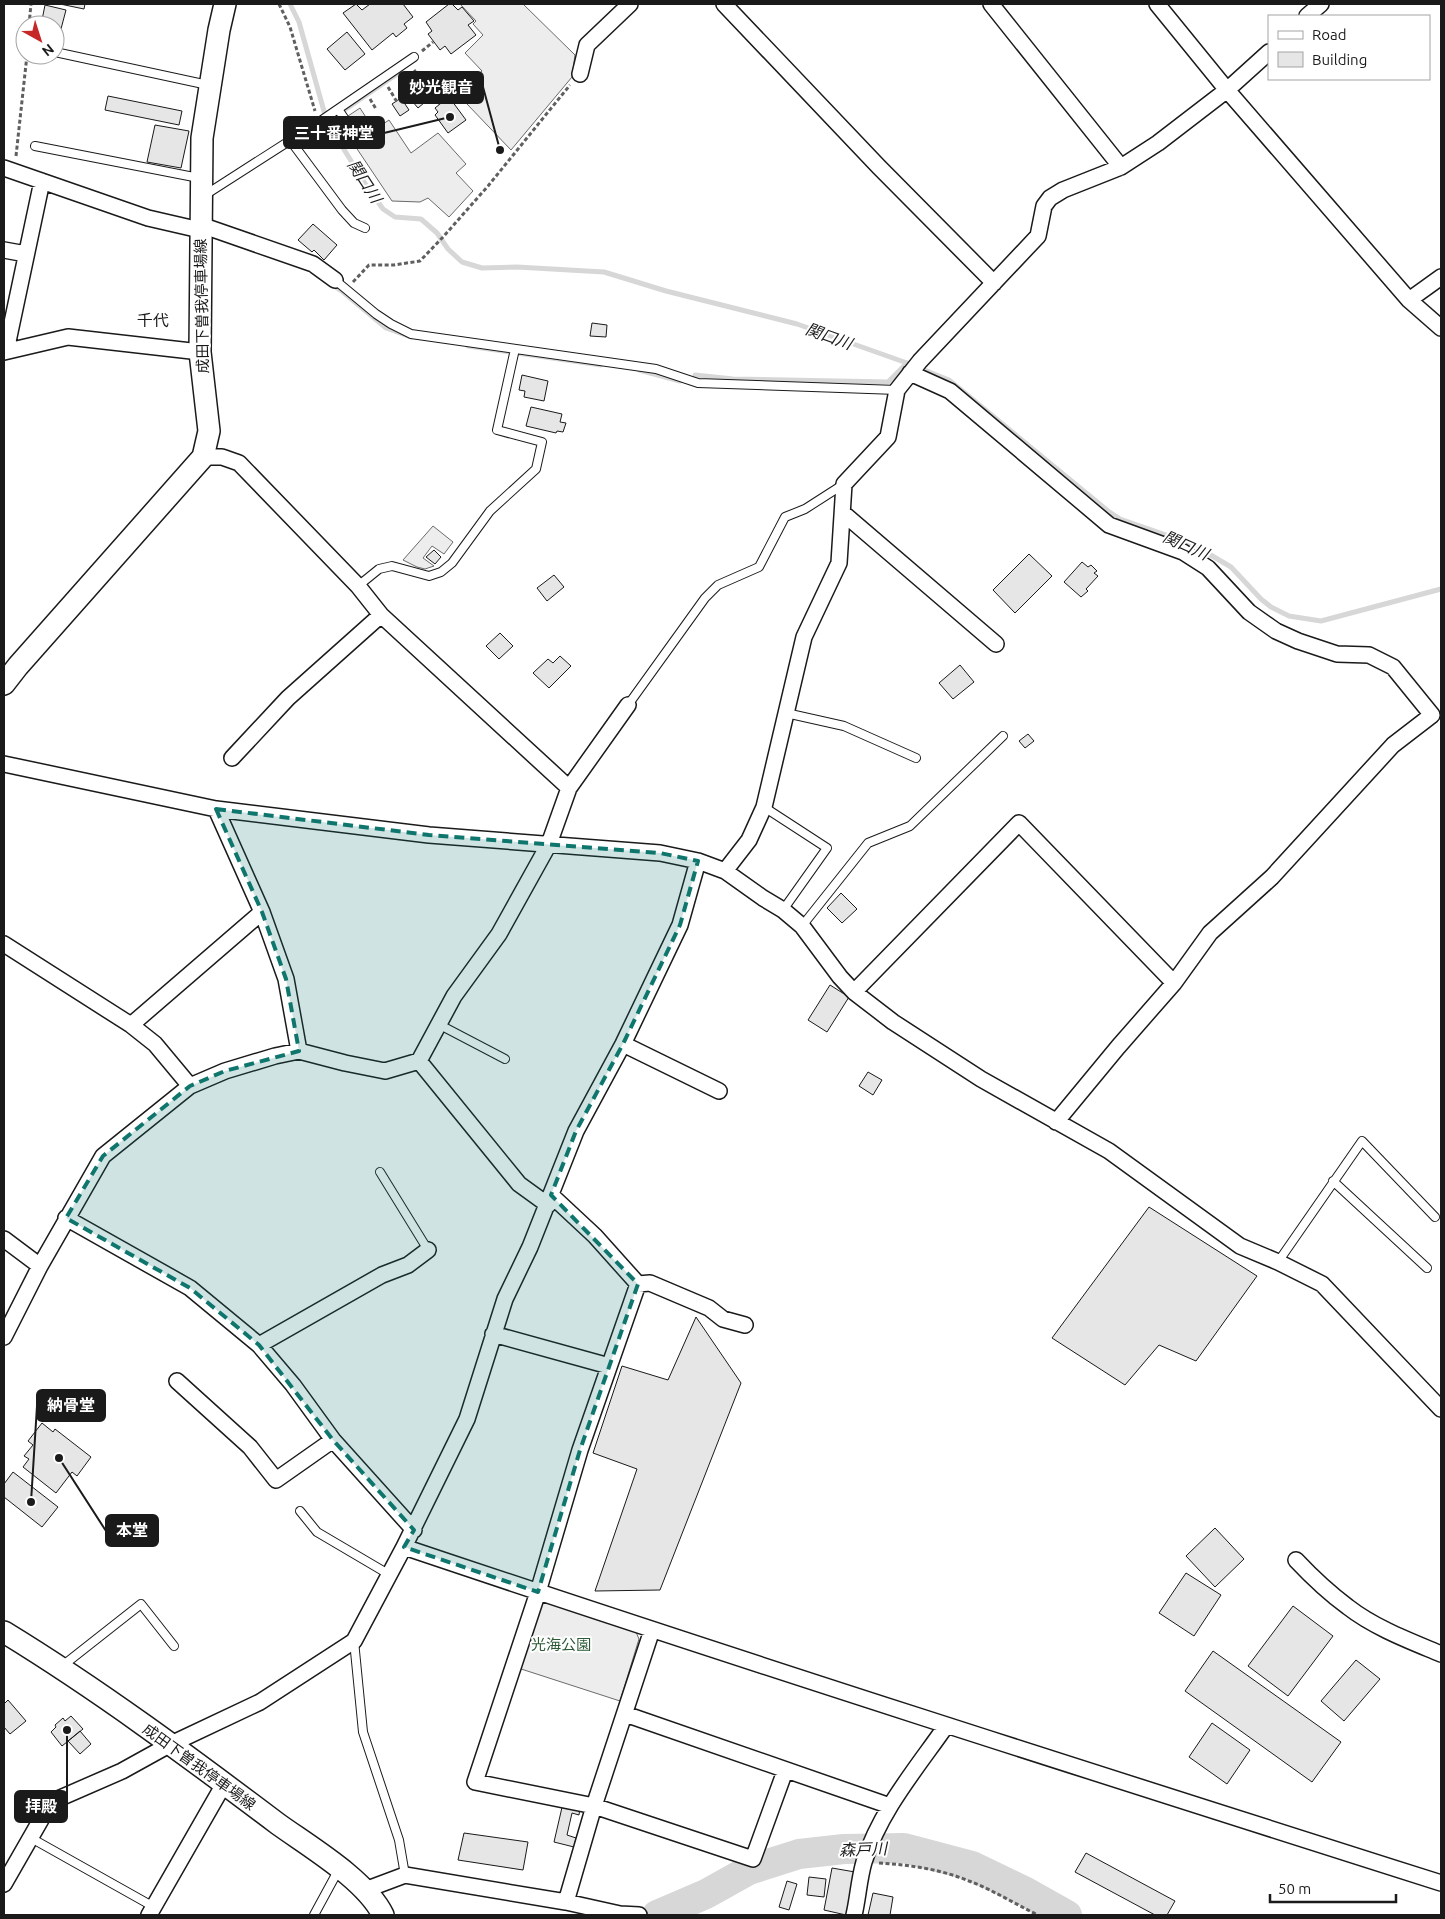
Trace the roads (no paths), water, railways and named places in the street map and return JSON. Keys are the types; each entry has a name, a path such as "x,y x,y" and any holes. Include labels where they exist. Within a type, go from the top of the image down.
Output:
{"main road":[{"name":"成田下曽我停車場線","path":"4,684 203,457 209,431 200,352 202,138 219,30 225,4"},
{"name":"成田下曽我停車場線","path":"4,1632 61,1667 339,1869 365,1890 383,1915"}],"street":[{"path":"580,74 587,44 630,4"},
{"path":"724,4 879,167 994,283"},
{"path":"991,4 1121,167"},
{"path":"1157,4 1227,90 1409,300 1441,328"},
{"path":"1308,15 1321,4"},
{"path":"725,871 749,840 764,807 804,637 839,563 844,484 888,437 897,390 920,361 1038,236 1044,206 1050,198 1063,190 1121,167 1158,143 1227,90 1268,53"},
{"path":"9,170 148,218 200,227 313,264 341,284"},
{"path":"42,181 5,351 68,337 200,352"},
{"path":"4,250 26,254"},
{"path":"1409,300 1441,276"},
{"path":"910,372 950,391 1108,525 1183,552 1208,568 1249,612 1276,631 1298,641 1337,654 1369,655 1393,667 1436,721 1393,745 1272,877 1210,933 1174,983 1056,1122"},
{"path":"203,457 222,457 239,463 358,586 381,615 569,788"},
{"path":"843,513 996,644"},
{"path":"232,758 288,698 381,615"},
{"path":"4,1337 66,1218 103,1156 190,1086 226,1071 275,1056 299,1051 346,1064 385,1071 419,1061 454,996 499,934 549,844 569,788 628,705"},
{"path":"4,764 216,809 429,834 660,853 698,861 725,871 783,910 802,926 854,992 893,1022 981,1079 1109,1151 1240,1246 1322,1284 1441,1409"},
{"path":"216,809 262,912 286,979 299,1051"},
{"path":"854,992 1019,823 1174,983"},
{"path":"4,1884 51,1802 122,1771 169,1745 260,1702 354,1641 414,1530 467,1419 505,1299 530,1248 576,1131 623,1044 680,924 698,861"},
{"path":"131,1025 262,912"},
{"path":"4,944 131,1025 156,1044 190,1086"},
{"path":"623,1044 719,1091"},
{"path":"419,1061 518,1184 550,1200 595,1236 638,1284"},
{"path":"66,1218 190,1288 259,1345 293,1384 332,1440 414,1530"},
{"path":"4,1239 40,1266"},
{"path":"259,1345 382,1275 408,1265 428,1250"},
{"path":"638,1284 650,1283 709,1308 723,1318 745,1325"},
{"path":"638,1284 580,1450 538,1592 475,1782 594,1806 754,1859 785,1771"},
{"path":"494,1334 609,1366"},
{"path":"177,1381 250,1447 276,1480 332,1440"},
{"path":"404,1547 946,1726 1441,1883"},
{"path":"1296,1560 1318,1583 1348,1608 1379,1626 1441,1654"},
{"path":"566,1902 594,1806 652,1630"},
{"path":"625,1714 890,1806"},
{"path":"854,1915 865,1860 874,1838 890,1806 946,1726"},
{"path":"151,1911 224,1784"},
{"path":"365,1890 405,1875 566,1902 628,1915"}],"lane":[{"path":"65,54 210,85"},
{"path":"35,146 201,188 290,140 330,114 341,113 410,60"},
{"path":"290,140 342,210 354,222 365,228"},
{"path":"341,284 376,314 411,334 514,353 656,369 698,383 897,390"},
{"path":"358,586 379,569 392,566 428,576 441,572 452,563 490,511 536,469 542,442 497,430 514,353"},
{"path":"628,705 705,598 718,585 760,567 785,517 805,510 844,484"},
{"path":"786,712 844,726 916,758"},
{"path":"802,926 868,843 910,826 1003,736"},
{"path":"764,807 827,848 783,910"},
{"path":"440,1024 505,1059"},
{"path":"1278,1262 1362,1141 1435,1217"},
{"path":"380,1172 428,1250"},
{"path":"1333,1181 1428,1268"},
{"path":"300,1511 317,1532 390,1575"},
{"path":"61,1667 141,1604 174,1646"},
{"path":"354,1641 363,1732 399,1840 405,1875"},
{"path":"31,1838 151,1911"},
{"path":"314,1915 339,1869"}],"waterway":[{"name":"関口川","path":"290,4 299,22 327,122 366,185 383,209 395,217 421,219 437,233 448,249 462,262 482,268 517,267 604,272 666,291 797,324 949,380 1108,511 1120,519 1192,544 1231,567 1261,599 1271,607 1289,616 1321,621 1441,589"},
{"path":"327,122 400,72"},
{"path":"331,284 386,328 411,337"},
{"path":"468,346 601,365"},
{"path":"695,375 733,379 888,382 907,363"},
{"path":"639,370 680,381"},
{"name":"森戸川","path":"657,1915 706,1894 749,1870 799,1854 844,1849 904,1848 972,1866 1026,1892 1067,1915"}],"place":[{"name":"三十番神堂","path":"450,117"},
{"name":"妙光観音","path":"500,150"},
{"name":"本堂","path":"59,1458"},
{"name":"納骨堂","path":"31,1502"},
{"name":"拝殿","path":"67,1730"}],"district":[{"name":"千代","path":"153,320"}],"park label":[{"name":"光海公園","path":"561,1645"}]}
